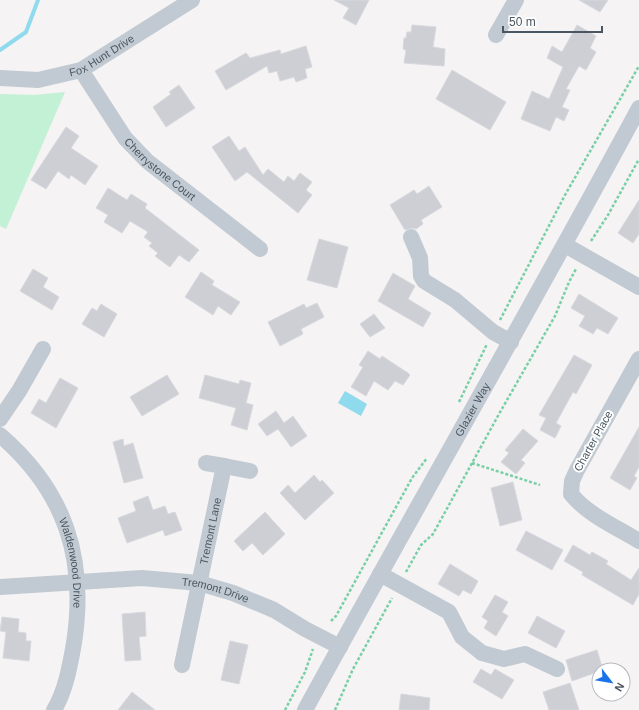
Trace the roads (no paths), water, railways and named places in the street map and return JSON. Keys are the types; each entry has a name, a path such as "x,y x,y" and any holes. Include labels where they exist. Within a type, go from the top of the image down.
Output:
{"street":[{"name":"Fox Hunt Drive","path":"0,78 38,80 81,70 192,0"},
{"path":"496,35 516,0"},
{"name":"Cherrystone Court","path":"81,70 125,138 147,161 260,249"},
{"name":"Glazier Way","path":"305,710 565,245 639,108"},
{"path":"411,237 420,258 421,276 424,281 455,300 493,332 511,342"},
{"path":"565,245 639,288"},
{"path":"0,419 19,391 43,349"},
{"name":"Charter Place","path":"639,359 577,470 572,481 571,494 579,504 639,541"},
{"name":"Waldenwood Drive","path":"0,435 17,450 41,479 60,512 73,548 78,582 76,628 69,671 54,710"},
{"path":"206,462 250,471"},
{"name":"Tremont Lane","path":"182,665 224,466"},
{"path":"380,574 449,612 462,637 482,652 504,658 525,654 557,669"},
{"name":"Tremont Drive","path":"0,587 142,578 199,583 233,593 274,610 305,629 340,647"}],"water":[{"path":"345,391 367,404 361,416 338,403"}],"waterway":[{"path":"0,50 26,32 38,0"}]}
